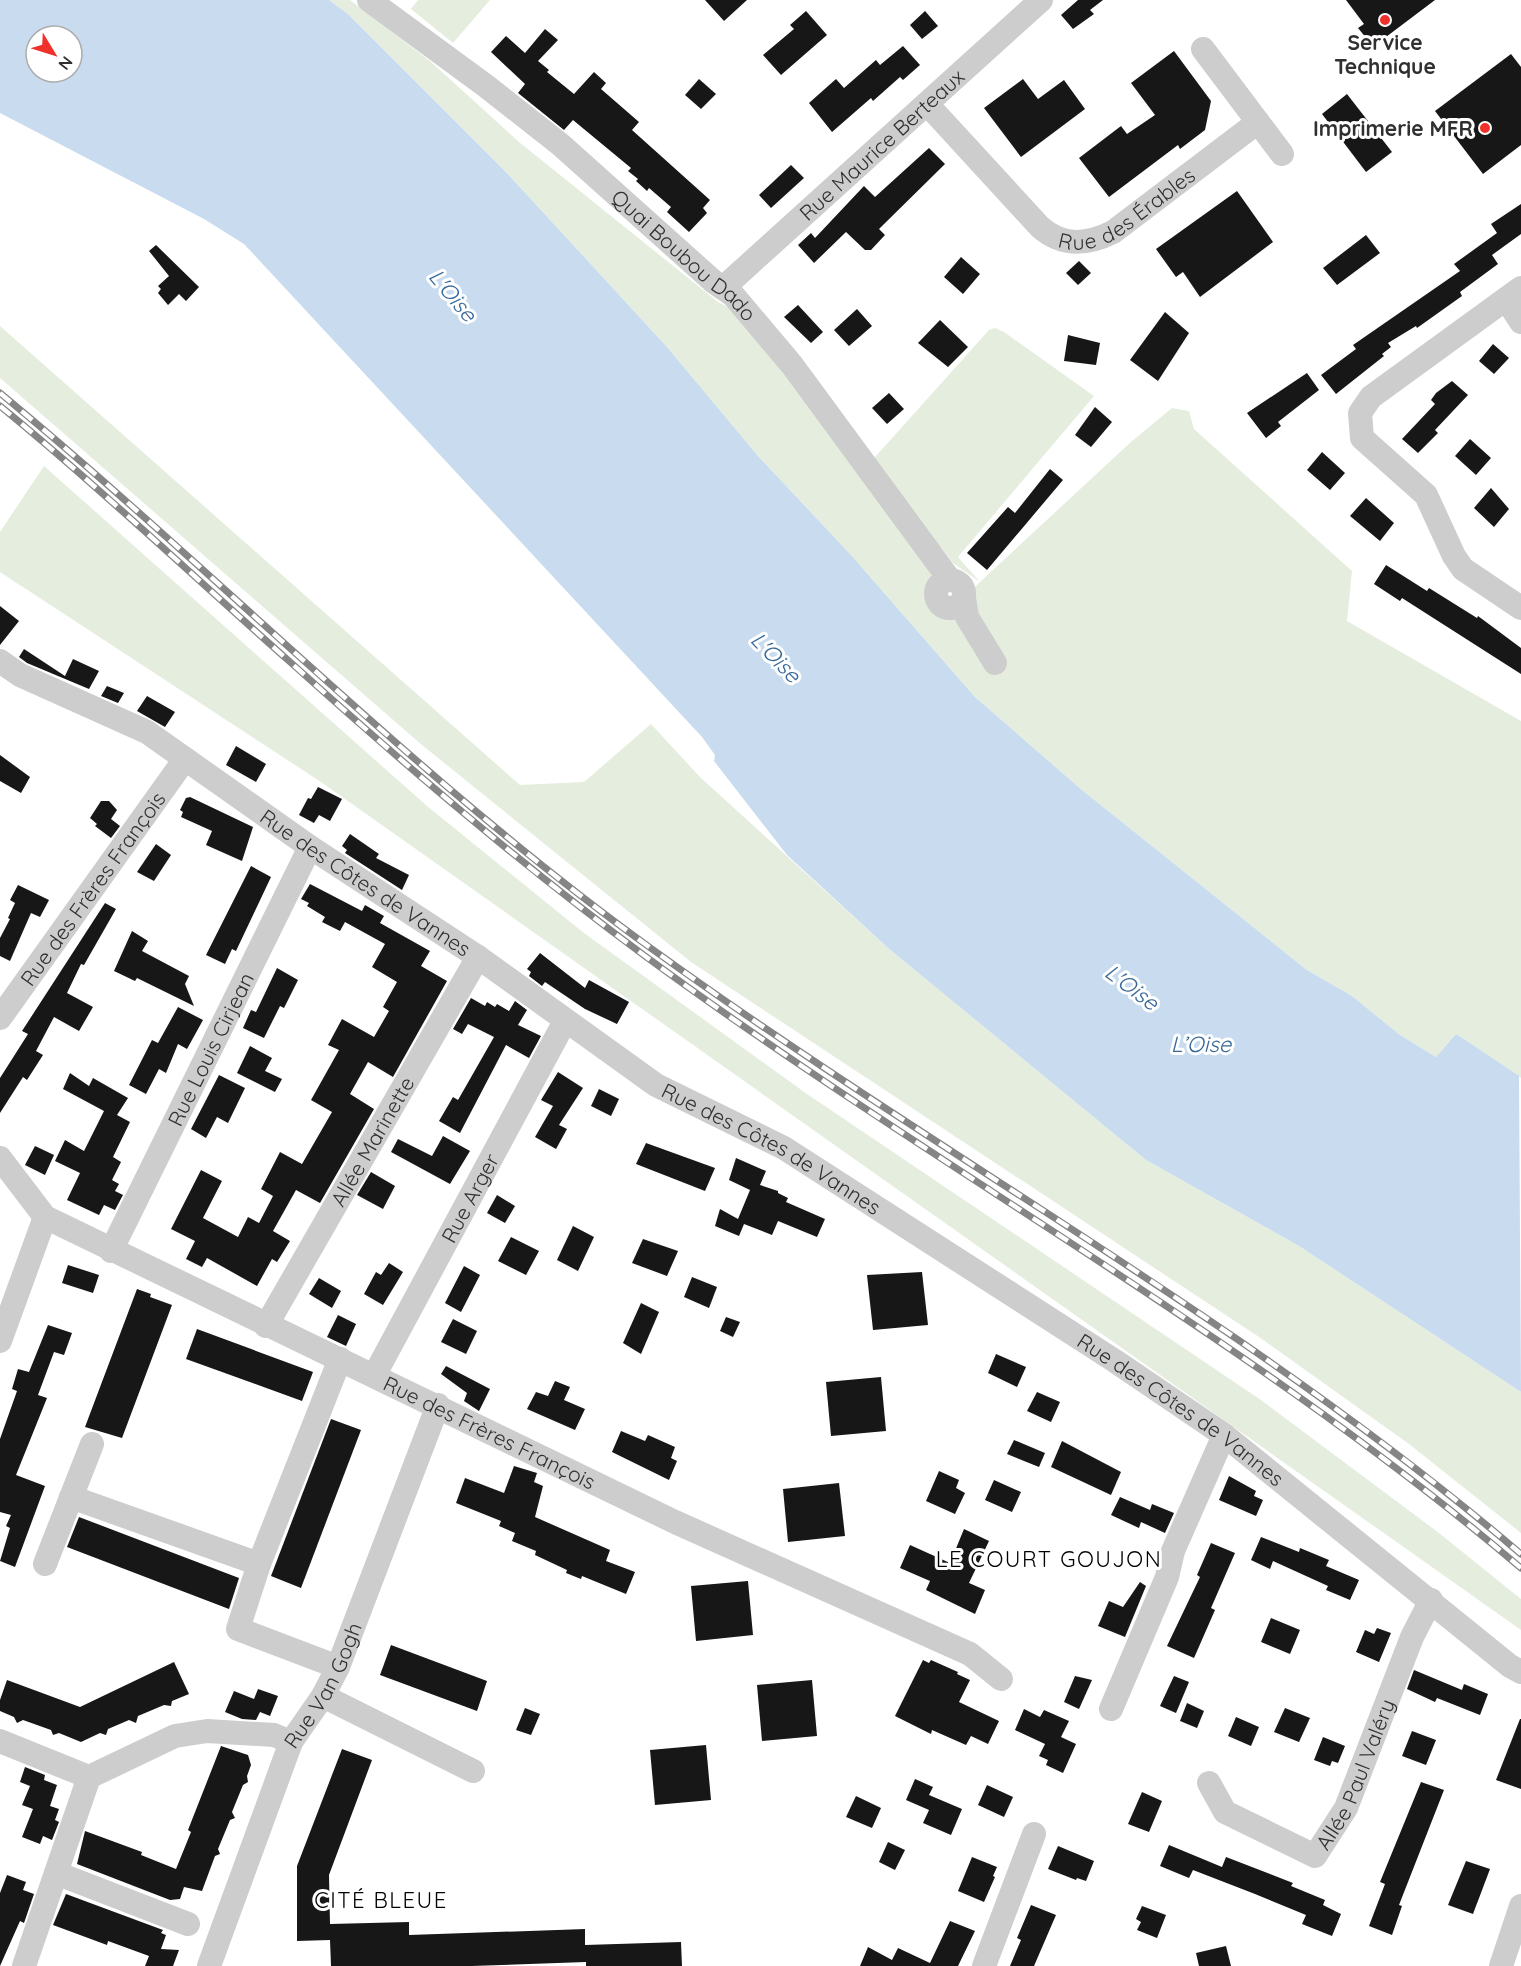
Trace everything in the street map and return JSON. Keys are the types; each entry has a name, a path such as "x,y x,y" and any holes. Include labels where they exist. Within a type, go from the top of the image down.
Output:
{"street":[{"name":"Quai Boubou Dado","path":"369,0 486,86 561,145 733,295 792,365 952,593 995,663"},
{"name":"Rue Maurice Berteaux","path":"723,288 1041,0"},
{"path":"1203,49 1282,154"},
{"name":"Rue des Érables","path":"927,104 1040,227 1054,237 1079,243 1100,239 1113,232 1258,122"},
{"path":"1521,322 1513,294 1371,397 1361,407 1359,423 1362,438 1426,495 1458,563 1521,608"},
{"name":"Rue des Côtes de Vannes","path":"0,661 20,675 147,732 310,846 478,957 656,1085 794,1154 1115,1360 1224,1435 1510,1666 1521,1672"},
{"name":"Rue des Frères François","path":"0,1018 185,759"},
{"name":"Rue Louis Cirjean","path":"111,1251 310,846"},
{"name":"Allée Marinette","path":"266,1326 478,957"},
{"name":"Rue Arger","path":"374,1376 565,1021"},
{"name":"Rue des Frères François","path":"0,1158 45,1217 266,1326 438,1405 675,1522 970,1654 1001,1679"},
{"path":"0,1341 45,1217"},
{"path":"338,1667 238,1629 259,1564 340,1359"},
{"name":"Rue Van Gogh","path":"208,1966 291,1742 323,1696 338,1667 438,1405"},
{"path":"1111,1709 1167,1577 1173,1551 1224,1435"},
{"path":"45,1564 92,1444"},
{"path":"71,1497 259,1564"},
{"name":"Allée Paul Valéry","path":"1209,1783 1226,1812 1315,1856 1346,1808 1412,1637 1431,1600"},
{"path":"323,1696 473,1772"},
{"path":"24,1966 89,1777 175,1736 207,1731 274,1734 291,1742"},
{"path":"0,1741 89,1777"},
{"path":"984,1966 1034,1834"},
{"path":"56,1873 188,1924"},
{"path":"1501,1966 1521,1906"}],"green space":[{"path":"329,0 350,0 430,61 519,142 718,302 742,314 930,567 933,600 940,610 947,614 1132,441 1172,408 1189,411 1194,429 1352,571 1347,621 1521,721 1521,1078 1458,1035 1455,1035 1436,1057 1400,1035 1352,996 1307,970 1082,790 975,697 851,555 758,456 667,347 506,172 348,14"},
{"path":"418,0 490,0 453,43 411,9"},
{"path":"0,326 520,785 584,782 651,724 700,777 888,948 1146,1160 1299,1246 1521,1392 1521,1533 1409,1444 1259,1337 691,962 422,745 0,378"},
{"path":"995,328 1094,396 958,557 980,582 953,563 940,546 921,541 867,466 989,330"},
{"path":"44,466 427,806 584,933 807,1094 1261,1400 1439,1533 1521,1599 1521,1630 321,782 0,572 0,532"}],"water":[{"name":"L’Oise","path":"0,0 329,0 348,14 506,172 667,347 758,456 851,555 975,697 1082,790 1307,970 1352,996 1400,1035 1436,1057 1455,1035 1458,1035 1519,1076 1521,1392 1299,1246 1146,1160 888,948 787,855 714,761 715,755 702,737 244,244 204,219 0,113"}],"building":[{"path":"705,0 747,0 724,21"},
{"path":"1078,0 1103,0 1090,10 1094,14 1073,29 1061,15"},
{"name":"Service Technique","path":"1346,0 1435,0 1378,43 1377,41 1371,44 1358,28 1364,24"},
{"path":"806,11 827,35 781,75 763,55 794,29 790,25"},
{"path":"925,11 938,26 922,39 910,25"},
{"path":"545,29 558,40 538,61 549,70 547,72 574,94 594,72 606,83 601,89 639,122 632,130 710,200 703,208 707,213 689,232 667,212 671,207 649,188 647,191 636,181 638,179 628,171 631,168 573,120 564,130 518,93 525,84 491,52 506,36 525,53"},
{"path":"903,46 920,65 903,80 900,77 873,101 871,98 832,132 809,103 836,79 844,88 876,60 880,65"},
{"path":"1174,51 1211,101 1205,130 1180,149 1178,145 1109,197 1079,158 1121,126 1127,134 1155,115 1131,83"},
{"name":"Imprimerie MFR","path":"1511,54 1521,67 1521,145 1483,174 1435,111"},
{"path":"699,79 716,94 701,109 685,95"},
{"path":"1023,79 1038,99 1064,80 1085,109 1021,157 984,108"},
{"path":"1347,94 1392,152 1366,172 1322,114"},
{"path":"929,148 945,164 879,229 885,235 871,250 865,250 846,232 814,263 798,245 811,233 815,238 864,186 875,197"},
{"path":"791,165 804,178 771,208 759,195"},
{"path":"1237,191 1273,242 1200,297 1183,272 1176,277 1156,249"},
{"path":"1521,204 1521,234 1492,255 1498,264 1460,292 1462,296 1417,328 1416,326 1388,343 1391,347 1382,354 1384,356 1336,394 1321,375 1356,349 1353,345 1460,271 1454,264 1497,233 1491,224"},
{"path":"1366,235 1380,253 1337,285 1323,268"},
{"path":"156,245 199,287 186,301 179,294 168,305 158,293 161,289 158,286 169,276 149,251"},
{"path":"961,257 980,274 963,294 944,277"},
{"path":"1079,261 1091,273 1078,285 1066,273"},
{"path":"798,305 823,332 811,343 784,317"},
{"path":"857,309 872,326 849,346 834,330"},
{"path":"1165,312 1189,333 1158,381 1130,360"},
{"path":"940,320 968,347 948,367 918,343"},
{"path":"1068,335 1100,343 1096,365 1064,361"},
{"path":"1493,344 1509,358 1494,374 1479,361"},
{"path":"1307,373 1319,390 1278,422 1281,426 1266,438 1247,413"},
{"path":"1452,381 1468,395 1435,430 1438,433 1418,453 1402,439 1435,404 1431,400 1436,393"},
{"path":"889,393 904,409 887,424 872,408"},
{"path":"1095,407 1112,422 1091,447 1075,435"},
{"path":"1470,439 1491,458 1476,475 1455,456"},
{"path":"1322,452 1345,473 1330,490 1307,470"},
{"path":"1050,469 1063,480 987,570 967,553 1008,507 1015,513"},
{"path":"1491,488 1509,509 1494,527 1474,508"},
{"path":"1366,498 1394,523 1380,541 1350,516"},
{"path":"1386,565 1427,591 1429,588 1477,618 1478,616 1521,648 1521,674 1402,598 1400,601 1374,584"},
{"path":"0,606 19,621 0,645"},
{"path":"24,649 65,676 73,659 99,671 89,689 27,663 19,657"},
{"path":"107,686 124,693 118,703 101,696"},
{"path":"147,696 175,712 165,727 137,711"},
{"path":"236,746 266,764 256,782 226,765"},
{"path":"0,755 30,777 21,793 0,781"},
{"path":"318,787 342,799 330,821 319,815 314,823 299,815 308,798 311,799"},
{"path":"190,797 253,827 242,861 206,845 212,831 181,817 183,812 180,810 186,798"},
{"path":"101,801 109,801 117,810 111,819 120,826 111,838 95,826 97,824 90,818"},
{"path":"350,834 379,854 376,858 409,875 402,890 345,853 347,850 342,846"},
{"path":"156,844 171,855 154,881 137,872"},
{"path":"251,866 271,877 236,951 232,949 225,964 206,955"},
{"path":"310,884 362,911 365,905 384,916 380,923 430,951 421,966 447,981 393,1077 368,1062 350,1094 374,1109 320,1203 296,1190 273,1231 290,1241 277,1262 272,1259 257,1286 207,1258 202,1267 186,1259 195,1241 171,1229 201,1170 222,1181 203,1218 238,1237 248,1217 259,1223 273,1196 261,1189 280,1152 302,1164 332,1112 311,1100 339,1050 328,1045 342,1019 374,1037 389,1011 383,1007 397,982 372,967 385,944 345,922 340,931 322,922 325,917 307,906 309,903 301,899"},
{"path":"18,885 49,900 40,917 31,913 10,961 0,956 0,938 10,919 8,918 15,903 10,900"},
{"path":"105,903 116,909 84,965 81,964 67,993 93,1007 79,1031 54,1017 36,1051 43,1055 27,1080 23,1077 0,1113 0,1078 28,1034 22,1031"},
{"path":"132,931 148,941 142,951 189,976 185,984 194,1006 137,978 135,981 114,971"},
{"path":"540,953 585,988 589,980 629,1002 617,1024 585,1009 545,982 542,986 529,976 531,972 527,969"},
{"path":"277,968 298,980 284,1008 280,1006 264,1038 243,1028 251,1010 256,1012"},
{"path":"471,998 485,1006 487,1002 495,1007 497,1004 509,1011 515,1001 527,1010 518,1025 541,1036 529,1058 506,1045 460,1133 439,1121 453,1097 458,1100 494,1037 468,1024 462,1034 453,1029"},
{"path":"178,1007 203,1020 187,1049 178,1044 166,1073 159,1069 146,1094 129,1085 152,1040 158,1043"},
{"path":"250,1046 272,1058 265,1071 282,1079 275,1092 237,1073"},
{"path":"558,1072 583,1088 559,1125 567,1129 556,1149 535,1137 553,1106 541,1100"},
{"path":"70,1073 89,1086 93,1078 128,1098 117,1115 130,1122 113,1157 121,1162 112,1180 119,1184 115,1191 123,1195 115,1210 104,1205 99,1215 67,1200 80,1173 55,1161 65,1140 84,1151 104,1111 63,1089"},
{"path":"219,1075 245,1088 228,1123 217,1117 206,1138 191,1129"},
{"path":"599,1089 619,1099 611,1116 591,1106"},
{"path":"443,1136 470,1151 450,1184 391,1152 398,1139 432,1156"},
{"path":"646,1143 715,1168 705,1191 636,1164"},
{"path":"35,1146 54,1155 45,1175 25,1165"},
{"path":"736,1158 766,1171 760,1185 778,1191 788,1198 786,1202 825,1219 817,1237 778,1221 772,1235 744,1224 739,1236 715,1226 720,1209 738,1219 750,1190 729,1180"},
{"path":"371,1172 395,1186 383,1209 357,1195"},
{"path":"497,1195 515,1206 505,1223 487,1213"},
{"path":"573,1226 594,1237 578,1271 557,1260"},
{"path":"511,1237 539,1251 526,1275 498,1261"},
{"path":"643,1239 678,1251 667,1276 632,1263"},
{"path":"389,1263 403,1272 383,1305 364,1294 376,1272 381,1275"},
{"path":"68,1265 99,1275 93,1293 62,1283"},
{"path":"464,1266 480,1275 461,1312 445,1303"},
{"path":"922,1272 928,1325 873,1330 867,1275"},
{"path":"692,1277 717,1287 709,1308 684,1297"},
{"path":"319,1278 341,1291 332,1308 309,1294"},
{"path":"137,1289 151,1294 150,1297 172,1305 122,1438 85,1427"},
{"path":"641,1303 659,1312 641,1354 623,1343"},
{"path":"338,1315 356,1324 346,1346 327,1337"},
{"path":"726,1317 740,1322 733,1337 720,1331"},
{"path":"453,1319 477,1331 466,1354 441,1342"},
{"path":"48,1325 72,1333 64,1355 54,1352 38,1395 47,1398 16,1475 45,1486 15,1567 0,1561 10,1528 6,1526 11,1515 0,1512 0,1439 17,1391 12,1389 18,1369 29,1372"},
{"path":"197,1329 313,1372 302,1401 186,1359"},
{"path":"996,1354 1026,1367 1017,1387 988,1373"},
{"path":"446,1366 490,1389 479,1411 464,1401 467,1393 441,1374"},
{"path":"881,1377 886,1431 831,1436 826,1382"},
{"path":"555,1381 570,1387 564,1400 585,1409 575,1430 527,1409 536,1392 548,1396"},
{"path":"1037,1392 1060,1402 1051,1422 1027,1411"},
{"path":"331,1419 361,1430 301,1588 271,1576"},
{"path":"621,1431 645,1441 648,1435 675,1447 671,1458 677,1461 669,1480 612,1452"},
{"path":"1014,1440 1045,1453 1039,1467 1007,1454"},
{"path":"1062,1441 1121,1472 1111,1495 1051,1467"},
{"path":"514,1466 537,1473 534,1482 543,1486 535,1517 610,1550 606,1561 635,1572 626,1594 582,1576 581,1579 566,1573 567,1570 535,1555 536,1551 512,1541 515,1533 499,1526 501,1521 456,1503 465,1478 504,1493"},
{"path":"939,1471 959,1480 956,1488 965,1493 955,1514 926,1501"},
{"path":"1229,1476 1256,1491 1254,1496 1263,1500 1256,1516 1219,1500"},
{"path":"994,1480 1021,1492 1012,1512 985,1500"},
{"path":"839,1483 845,1536 788,1542 783,1489"},
{"path":"1120,1497 1150,1510 1152,1504 1174,1513 1165,1533 1141,1522 1139,1528 1111,1515"},
{"path":"79,1517 239,1578 229,1609 67,1547"},
{"path":"964,1529 989,1541 969,1583 985,1590 975,1614 926,1590 930,1581 900,1568 910,1545 950,1563"},
{"path":"1261,1537 1299,1552 1300,1548 1329,1560 1326,1566 1359,1580 1350,1600 1326,1590 1328,1586 1273,1561 1270,1569 1251,1560"},
{"path":"1211,1543 1235,1553 1211,1608 1215,1610 1194,1658 1167,1646 1200,1577 1197,1575"},
{"path":"748,1581 753,1635 696,1641 691,1586"},
{"path":"1140,1582 1146,1586 1125,1637 1098,1626 1109,1601 1123,1607"},
{"path":"1271,1618 1300,1630 1290,1654 1261,1642"},
{"path":"1377,1628 1391,1633 1379,1662 1356,1652 1365,1630 1374,1634"},
{"path":"391,1645 487,1681 477,1711 380,1675"},
{"path":"923,1660 929,1663 931,1660 970,1680 959,1702 999,1721 988,1744 971,1736 966,1745 932,1730 931,1734 895,1716"},
{"path":"174,1662 189,1694 172,1701 171,1706 164,1705 138,1716 136,1723 129,1720 108,1729 106,1735 100,1733 81,1742 59,1733 53,1735 51,1730 23,1720 17,1723 14,1717 0,1711 0,1700 7,1680 80,1707"},
{"path":"1414,1670 1462,1690 1464,1684 1488,1694 1480,1715 1437,1698 1435,1702 1407,1689"},
{"path":"1075,1676 1092,1680 1079,1709 1064,1702"},
{"path":"1174,1676 1189,1682 1176,1713 1160,1706"},
{"path":"812,1680 817,1736 762,1741 757,1685"},
{"path":"258,1689 278,1696 270,1716 260,1712 256,1720 242,1719 225,1712 234,1691 254,1699"},
{"path":"1187,1703 1204,1711 1197,1728 1180,1721"},
{"path":"525,1708 540,1714 531,1735 516,1730"},
{"path":"1285,1708 1310,1718 1299,1742 1274,1732"},
{"path":"1024,1709 1040,1717 1044,1710 1069,1721 1061,1737 1076,1744 1063,1773 1046,1765 1048,1760 1039,1756 1045,1744 1015,1730"},
{"path":"1236,1717 1259,1727 1251,1746 1228,1736"},
{"path":"1521,1719 1521,1789 1496,1780"},
{"path":"1412,1731 1436,1740 1426,1765 1402,1756"},
{"path":"1323,1737 1345,1746 1338,1763 1332,1761 1330,1766 1314,1760"},
{"path":"706,1745 711,1800 655,1805 650,1750"},
{"path":"221,1746 248,1755 251,1765 247,1776 248,1782 243,1785 232,1812 235,1818 230,1820 218,1849 220,1854 215,1856 202,1891 184,1887 180,1899 170,1900 77,1864 85,1831 142,1852 141,1855 176,1869 191,1832 188,1830"},
{"path":"342,1749 372,1760 329,1875 330,1924 409,1922 409,1935 585,1929 585,1945 681,1942 682,1966 586,1966 586,1962 472,1966 331,1966 330,1940 297,1941 297,1866"},
{"path":"25,1767 45,1775 44,1780 57,1785 50,1806 59,1809 55,1820 59,1822 52,1840 43,1836 40,1844 22,1837 33,1809 22,1805 30,1786 20,1782"},
{"path":"915,1779 933,1787 929,1795 962,1809 951,1835 923,1823 929,1810 906,1800"},
{"path":"1421,1782 1444,1790 1399,1905 1402,1906 1392,1935 1369,1926 1385,1884 1380,1882"},
{"path":"987,1785 1013,1797 1004,1817 978,1805"},
{"path":"1142,1792 1162,1801 1149,1832 1128,1824"},
{"path":"856,1796 881,1808 872,1828 846,1817"},
{"path":"888,1842 905,1850 895,1870 879,1862"},
{"path":"1169,1845 1222,1867 1226,1857 1293,1883 1291,1886 1325,1900 1323,1905 1341,1914 1332,1936 1302,1924 1306,1915 1255,1894 1193,1870 1189,1878 1160,1866"},
{"path":"1058,1846 1094,1861 1086,1881 1077,1878 1076,1880 1048,1869"},
{"path":"972,1857 997,1867 984,1902 958,1891"},
{"path":"1466,1861 1490,1869 1473,1914 1448,1905"},
{"path":"7,1875 26,1882 23,1890 34,1894 24,1923 20,1921 0,1966 0,1893"},
{"path":"66,1894 163,1930 161,1933 166,1935 161,1949 179,1950 173,1966 145,1966 149,1956 108,1941 107,1945 53,1925"},
{"path":"1031,1905 1056,1915 1034,1966 1010,1966 1021,1940 1017,1938"},
{"path":"1142,1906 1166,1915 1157,1938 1137,1930 1141,1922 1136,1919"},
{"path":"950,1921 975,1931 958,1966 860,1966 868,1947 892,1960 898,1948 930,1963"},
{"path":"1226,1946 1231,1966 1199,1966 1196,1953"}],"railway":[{"path":"0,393 82,462 402,748 566,885 760,1025 1203,1316 1312,1392 1418,1470 1521,1554"},
{"path":"0,406 110,500 419,775 553,886 645,956 754,1033 1200,1328 1310,1405 1417,1484 1521,1568"}],"place":[{"name":"Service Technique","path":"1385,20"},
{"name":"Imprimerie MFR","path":"1485,128"}],"district":[{"name":"LE COURT GOUJON","path":"1049,1559"},
{"name":"CITÉ BLEUE","path":"381,1900"}],"water label":[{"name":"L'Oise","path":"453,295"},
{"name":"L'Oise","path":"776,657"},
{"name":"L'Oise","path":"1132,987"}]}
